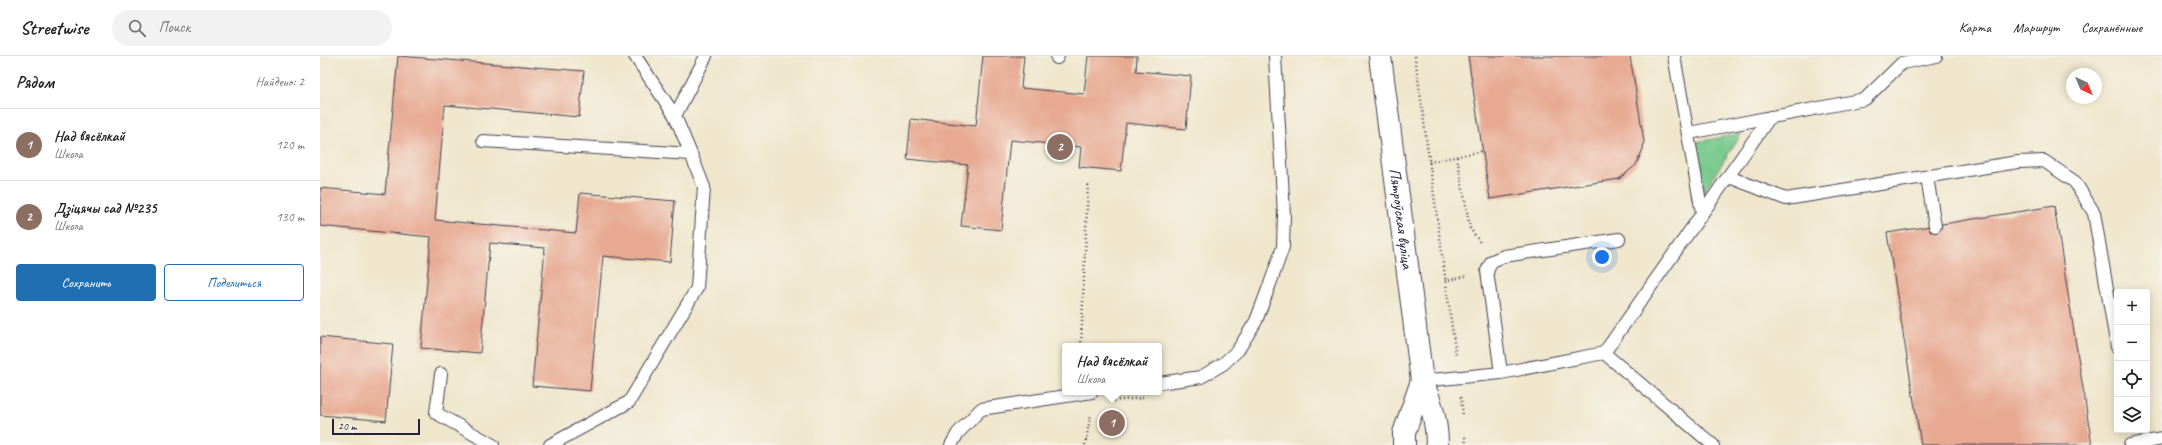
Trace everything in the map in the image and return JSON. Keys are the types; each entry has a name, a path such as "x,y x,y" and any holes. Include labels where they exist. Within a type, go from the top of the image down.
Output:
{"street":[{"name":"Пятроўская вуліца","path":"1380,56 1422,381 1432,405 1437,426 1437,445"},
{"name":"Пятроўская вуліца","path":"1404,445 1404,433 1422,381"}],"lane":[{"path":"550,445 629,402 697,288 704,188 675,116 635,56"},
{"path":"675,116 706,56"},
{"path":"1162,383 1201,377 1223,364 1238,350 1256,321 1283,247 1284,215 1275,56"},
{"path":"1674,56 1689,133 1702,213"},
{"path":"1689,133 1865,99 1902,63 1936,56"},
{"path":"1422,381 1501,373 1604,353 1770,117"},
{"path":"483,141 691,154"},
{"path":"1729,177 1786,200 2018,162 2044,161 2075,182 2094,213 2114,330"},
{"path":"1927,177 1935,226"},
{"path":"1501,373 1487,271 1492,261 1504,256 1619,239"},
{"path":"1604,353 1713,445"},
{"path":"441,374 436,413 493,445"},
{"path":"951,445 958,433 981,409 1072,395"},
{"path":"2130,445 2162,439"}],"path":[{"path":"1415,56 1464,422"},
{"path":"1429,162 1483,151"},
{"path":"1457,157 1470,228"},
{"path":"1081,343 1088,184"},
{"path":"1085,445 1092,406"},
{"path":"1464,430 1466,445"}],"green space":[{"path":"1742,133 1704,191 1697,142"}],"building":[{"path":"398,56 584,71 579,117 445,105 435,220 576,233 580,193 675,201 670,262 603,256 590,391 532,386 545,248 490,243 480,353 421,348 431,237 320,226 320,188 385,194"},
{"path":"983,56 1024,56 1021,88 1084,94 1088,56 1137,56 1136,71 1191,76 1186,129 1126,123 1121,171 1079,167 1081,147 1010,140 1001,230 961,226 968,165 907,159 911,119 976,126"},
{"path":"1468,56 1630,56 1644,141 1643,149 1636,165 1619,179 1490,199"},
{"path":"2054,206 2092,445 1921,445 1887,233"},
{"path":"320,337 393,344 386,421 320,415"}],"place":[{"name":"Дзіцячы сад №235","path":"1060,147"},
{"name":"Над вясёлкай","path":"1112,423"}]}
